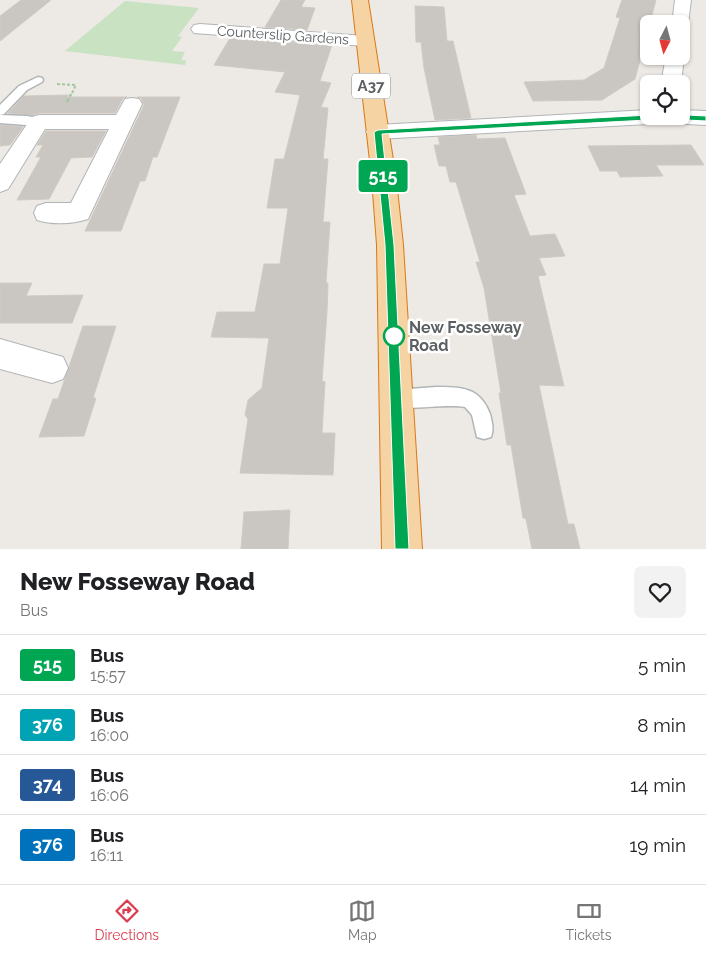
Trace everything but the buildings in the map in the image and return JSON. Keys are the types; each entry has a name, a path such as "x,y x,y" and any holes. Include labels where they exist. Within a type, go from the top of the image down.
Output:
{"highway":[{"name":"A37","path":"360,0 378,132 390,245 402,549"}],"street":[{"path":"681,15 683,0"},
{"name":"Counterslip Gardens","path":"200,29 365,41"},
{"path":"0,182 48,122 128,113 79,212 46,213"},
{"path":"378,132 640,117"},
{"path":"690,117 706,118"},
{"path":"0,354 52,368"}],"lane":[{"path":"0,111 23,88 38,80"},
{"path":"0,119 48,122"},
{"path":"396,399 458,397 471,401 481,414 484,430"}],"path":[{"path":"48,122 76,85 57,84"}],"green space":[{"path":"125,1 199,8 178,36 182,37 172,51 185,52 181,60 186,60 185,65 65,51"}],"bus line":[{"name":"515","path":"402,549 390,245 378,132 667,116 706,118"}],"place":[{"name":"New Fosseway Road","path":"394,336"}]}
